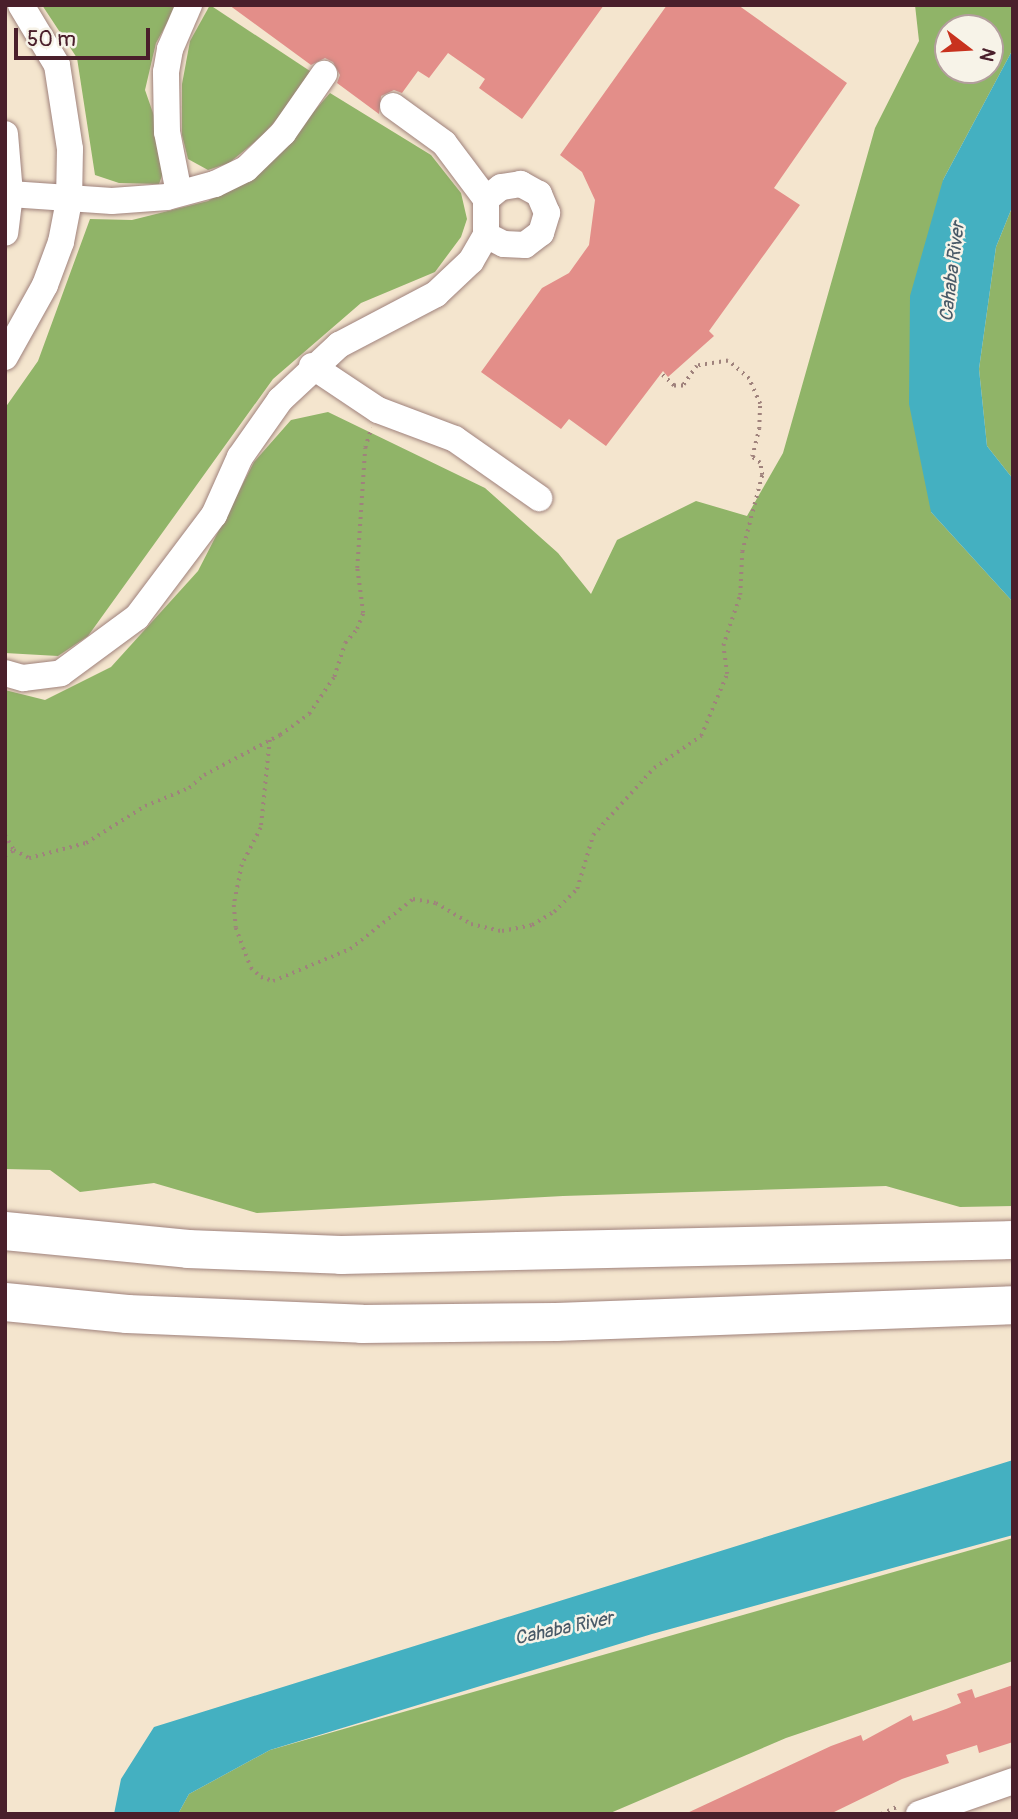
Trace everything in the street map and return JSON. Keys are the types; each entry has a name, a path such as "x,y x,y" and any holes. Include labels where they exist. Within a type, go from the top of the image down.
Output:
{"highway":[{"path":"5,1231 188,1249 341,1255 1013,1240"},
{"path":"5,1302 140,1315 362,1324 556,1322 1013,1305"}],"street":[{"path":"5,357 45,285 69,201 68,127 57,65 21,5"},
{"path":"179,193 167,132 166,72 170,49 189,5"},
{"path":"10,194 69,201 179,193 215,184 246,169 283,132 324,74"},
{"path":"5,673 23,678 61,673 137,617 214,515 259,426 313,366 366,327 436,294 471,261 486,235 486,199 444,143 393,106"},
{"path":"5,134 10,194 5,233"},
{"path":"486,199 501,187 521,184 539,194 547,213 541,233 524,245 504,244 486,235"},
{"path":"313,366 377,410 455,439 539,498"},
{"path":"919,1814 1013,1781"}],"path":[{"path":"270,740 261,828 242,865 234,905 236,928 251,968 261,977 273,981 350,949 414,900 436,904 471,924 502,931 532,925 554,912 578,889 593,835 654,768 701,736 727,674 723,646 740,595 741,552 762,475 760,463 752,457 760,429 760,404 749,379 728,362 697,366 683,386 674,386 661,374"},
{"path":"5,835 14,850 37,857 86,843 270,740 309,713 334,677 345,643 357,629 363,613 358,568 365,448 377,410"},
{"path":"5,856 14,850"}],"green space":[{"path":"42,5 177,5 156,43 145,90 160,133 163,173 159,184 119,183 95,175 77,58"},
{"path":"210,5 316,75 262,136 229,163 208,170 188,159 182,135 182,84 190,41"},
{"path":"915,5 1013,5 1013,49 1004,66 1004,14 934,14 934,84 994,84 943,180 931,512 1013,602 1013,1206 960,1207 886,1186 563,1196 257,1213 154,1183 80,1192 50,1170 5,1169 5,690 45,700 111,667 198,571 254,462 291,420 328,412 485,488 558,553 591,594 617,540 696,501 747,516 783,453 875,128 919,41"},
{"path":"330,93 431,155 461,193 467,219 461,237 435,272 361,303 273,379 88,636 58,656 5,653 5,408 38,361 90,219 132,220 208,201 265,167"},
{"path":"1013,205 1013,479 987,446 979,369 996,247"},
{"path":"1013,1538 1013,1661 786,1738 608,1814 178,1814 189,1794 270,1750"}],"water":[{"name":"Cahaba River","path":"1013,49 1013,205 996,247 979,369 987,446 1013,479 1013,602 931,512 909,404 910,296 943,180 994,84 1004,84 1004,66"},
{"name":"Cahaba River","path":"1013,1460 1013,1535 652,1634 270,1750 189,1794 178,1814 114,1814 121,1779 154,1727"}],"building":[{"path":"229,5 604,5 522,119 479,88 485,79 448,53 429,78 418,71 402,93 394,90 381,96 379,114 337,83 340,75 333,62 325,58 311,65"},
{"path":"667,5 738,5 847,83 774,188 800,205 709,331 714,336 668,377 663,371 606,446 569,419 561,429 481,372 542,288 569,273 589,245 595,200 582,172 560,155"},
{"path":"1013,1685 1013,1742 979,1753 977,1745 946,1755 949,1763 902,1779 830,1814 685,1814 831,1746 861,1735 863,1741 911,1715 913,1721 961,1703 957,1694 972,1689 975,1698"}]}
